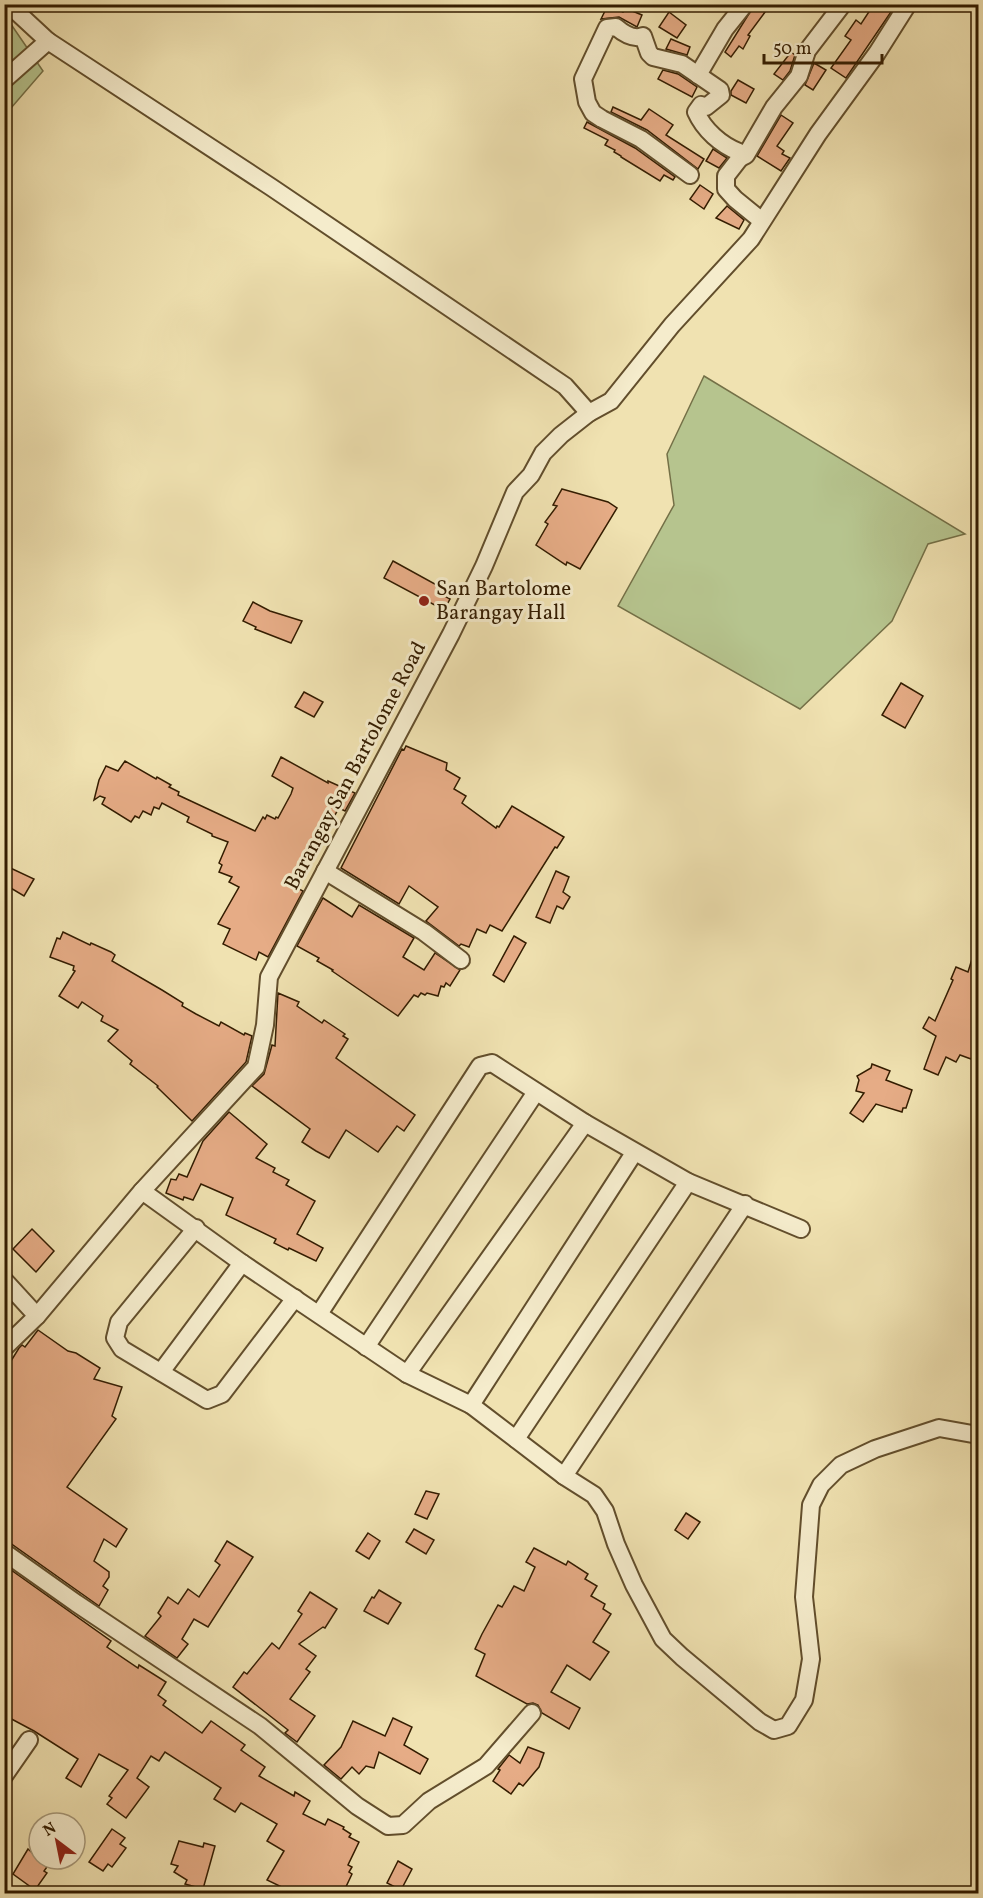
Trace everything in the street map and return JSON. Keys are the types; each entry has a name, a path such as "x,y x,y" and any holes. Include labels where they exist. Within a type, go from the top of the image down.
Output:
{"street":[{"path":"8,4 48,41 261,180 565,386 589,413"},
{"path":"698,75 725,29 745,4"},
{"path":"762,222 726,189 726,176 740,158 746,155 774,107 799,76 807,51 843,4"},
{"name":"Barangay San Bartolome Road","path":"4,1348 37,1316 142,1191 256,1067 265,1025 269,977 451,634 484,566 515,492 531,475 543,453 561,435 589,413 611,401 672,325 751,239 818,134 877,53 908,4"},
{"path":"690,175 640,140 593,113 587,102 583,79 607,28 616,27 621,32 638,38 643,36 649,53 653,57 682,64 720,90 721,95 706,107 701,105 696,112 712,135 739,153 740,158"},
{"path":"4,80 48,41"},
{"path":"325,871 424,932 461,960"},
{"path":"319,1314 480,1066 492,1063 634,1153 688,1182 801,1228"},
{"path":"366,1347 536,1092"},
{"path":"406,1374 585,1123"},
{"path":"471,1405 634,1153"},
{"path":"516,1439 688,1182"},
{"path":"142,1191 242,1263 406,1374 471,1405 564,1476 594,1495 605,1511 634,1585 663,1639 682,1658 774,1730 788,1725 804,1700 811,1659 804,1597 808,1535 812,1505 821,1485 841,1465 875,1449 939,1428 978,1435"},
{"path":"564,1476 745,1204"},
{"path":"196,1228 119,1322 115,1338 122,1349 207,1400 222,1394 295,1298"},
{"path":"161,1372 242,1263"},
{"path":"4,1280 37,1316"},
{"path":"4,1552 260,1726 357,1806 388,1826 404,1825 429,1801 486,1766 532,1713"},
{"path":"4,1776 29,1740"}],"green space":[{"path":"4,14 43,71 5,115 4,115"},
{"path":"704,376 965,534 928,544 892,621 800,709 618,606 674,505 667,454"}],"building":[{"path":"755,4 771,4 748,35 750,36 743,49 739,46 731,57 725,52"},
{"path":"874,4 886,4 893,9 846,78 831,68 851,40 845,36 856,20 861,24"},
{"path":"608,5 623,12 625,8 642,15 637,27 619,17 601,19"},
{"path":"669,12 686,25 677,38 659,27"},
{"path":"671,39 690,47 687,55 666,49"},
{"path":"791,52 795,55 790,71 783,80 774,74"},
{"path":"814,63 826,70 813,90 805,85"},
{"path":"663,70 678,74 697,87 692,97 658,79"},
{"path":"738,80 754,89 746,103 731,95"},
{"path":"613,107 641,120 649,109 673,125 666,135 704,159 698,169 647,130 611,112"},
{"path":"781,115 793,123 777,146 784,151 782,154 790,158 781,171 757,156"},
{"path":"587,122 635,148 675,177 673,180 664,175 660,181 621,157 614,152 615,150 605,145 608,140 584,128"},
{"path":"713,149 727,158 719,168 706,161"},
{"path":"700,185 713,194 704,209 690,199"},
{"path":"727,206 744,220 739,229 716,218"},
{"path":"562,489 608,502 617,508 580,569 567,562 566,565 536,545 548,524 545,522 557,506 553,505"},
{"path":"393,561 444,589 441,594 450,599 444,610 384,578"},
{"path":"253,602 270,611 302,621 291,643 255,629 256,627 243,621"},
{"path":"901,683 923,696 905,728 882,715"},
{"path":"304,692 323,702 314,717 295,707"},
{"path":"406,746 447,763 446,770 460,778 454,789 466,796 462,803 496,828 499,827 512,806 564,837 557,848 555,847 502,931 490,925 486,933 477,929 469,947 461,944 459,946 426,921 438,907 409,886 399,904 341,868 402,749 404,750"},
{"path":"281,757 328,783 328,781 355,793 345,811 339,808 319,842 297,888 303,891 268,957 259,952 256,960 223,944 230,929 218,924 239,887 229,882 232,877 219,872 222,865 219,863 228,842 187,822 189,817 162,803 159,809 154,807 151,815 143,811 139,818 135,816 131,822 102,804 105,798 100,796 94,800 99,780 106,766 118,771 125,761 171,785 169,787 179,792 178,795 255,831 263,817 265,819 267,815 278,818 291,794 293,788 272,776"},
{"path":"4,865 34,879 24,896 4,884"},
{"path":"556,871 569,877 563,892 570,897 563,909 557,906 550,923 536,917"},
{"path":"323,898 352,917 359,905 414,938 403,957 424,970 435,953 460,970 450,986 446,983 444,987 441,986 438,996 427,993 425,995 421,993 418,997 414,995 398,1016 317,961 319,958 297,946"},
{"path":"63,932 111,952 115,955 112,961 183,1003 182,1006 196,1014 219,1026 221,1022 244,1035 245,1033 252,1036 246,1062 192,1121 158,1086 130,1064 132,1061 108,1041 118,1030 101,1021 103,1016 82,1002 78,1008 59,996 75,971 74,966 50,957 57,938 60,939"},
{"path":"514,936 526,943 504,982 493,975"},
{"path":"975,949 978,949 978,1041 971,1059 960,1055 956,1062 946,1057 938,1075 924,1069 936,1036 923,1028 929,1017 935,1021 953,980 951,979 956,967 968,972"},
{"path":"278,993 299,1002 297,1006 322,1023 324,1020 345,1034 343,1036 348,1039 336,1058 415,1115 404,1131 397,1126 378,1152 346,1130 329,1158 302,1142 310,1129 252,1086 264,1074 272,1045 275,1046"},
{"path":"872,1064 890,1071 886,1080 912,1090 906,1108 903,1108 902,1112 876,1104 863,1122 850,1113 864,1093 856,1091 859,1080 857,1076 871,1068"},
{"path":"229,1112 267,1144 256,1158 275,1168 273,1172 289,1180 286,1185 315,1201 297,1234 323,1248 316,1261 274,1243 276,1239 226,1215 233,1198 201,1184 193,1200 184,1197 183,1200 166,1193 171,1179 176,1180 179,1174 187,1177 203,1141"},
{"path":"32,1229 54,1251 36,1272 13,1249"},
{"path":"38,1330 68,1351 76,1353 100,1368 94,1379 122,1387 112,1416 116,1419 67,1487 127,1529 116,1547 104,1539 94,1561 109,1572 109,1577 103,1586 108,1590 99,1606 10,1543 4,1542 4,1358 11,1361 19,1348 22,1345 25,1347"},
{"path":"426,1491 439,1494 427,1519 415,1514"},
{"path":"686,1513 700,1522 688,1539 675,1530"},
{"path":"414,1529 434,1540 426,1554 406,1542"},
{"path":"368,1533 380,1541 369,1559 356,1551"},
{"path":"227,1541 253,1557 208,1627 194,1619 182,1639 188,1644 177,1658 145,1636 161,1616 158,1613 168,1597 178,1604 188,1589 199,1597 220,1565 215,1561"},
{"path":"534,1548 566,1565 568,1561 588,1574 585,1579 597,1586 591,1596 605,1604 603,1609 611,1614 593,1642 609,1652 590,1680 567,1665 551,1692 580,1708 569,1729 542,1713 538,1705 527,1704 476,1676 485,1654 475,1649 498,1605 502,1607 514,1586 524,1591 535,1567 526,1562"},
{"path":"4,1565 111,1641 107,1647 138,1668 139,1665 166,1682 158,1695 166,1701 163,1705 202,1733 211,1721 245,1745 241,1750 265,1767 259,1776 294,1796 295,1792 310,1801 303,1814 325,1825 328,1819 344,1827 343,1829 351,1834 349,1837 359,1842 348,1865 352,1867 349,1872 352,1874 343,1893 294,1893 267,1880 284,1851 267,1841 277,1824 241,1803 235,1812 214,1799 221,1788 165,1752 159,1761 151,1756 137,1778 149,1787 126,1818 107,1804 112,1798 109,1796 128,1770 99,1754 81,1787 66,1778 78,1759 4,1715"},
{"path":"379,1590 401,1603 388,1624 364,1611"},
{"path":"310,1592 337,1609 325,1628 323,1627 299,1644 316,1656 306,1669 310,1672 290,1699 315,1716 297,1742 285,1733 288,1730 233,1687 244,1672 247,1674 272,1643 279,1649 302,1614 298,1611"},
{"path":"393,1718 412,1727 404,1745 428,1759 420,1774 379,1752 374,1768 366,1766 359,1774 352,1767 341,1779 324,1765 341,1747 353,1721 385,1736"},
{"path":"528,1747 544,1753 539,1767 523,1786 519,1783 511,1794 493,1781 500,1770 498,1769 509,1755 520,1763"},
{"path":"112,1829 125,1838 120,1844 126,1848 112,1867 108,1864 103,1871 89,1862"},
{"path":"179,1841 203,1847 204,1843 215,1846 203,1889 185,1884 187,1880 174,1872 178,1866 171,1864"},
{"path":"27,1851 27,1871 47,1873 35,1890 13,1874"},
{"path":"398,1861 412,1869 401,1890 387,1883"}],"place":[{"name":"San Bartolome Barangay Hall","path":"424,601"}]}
